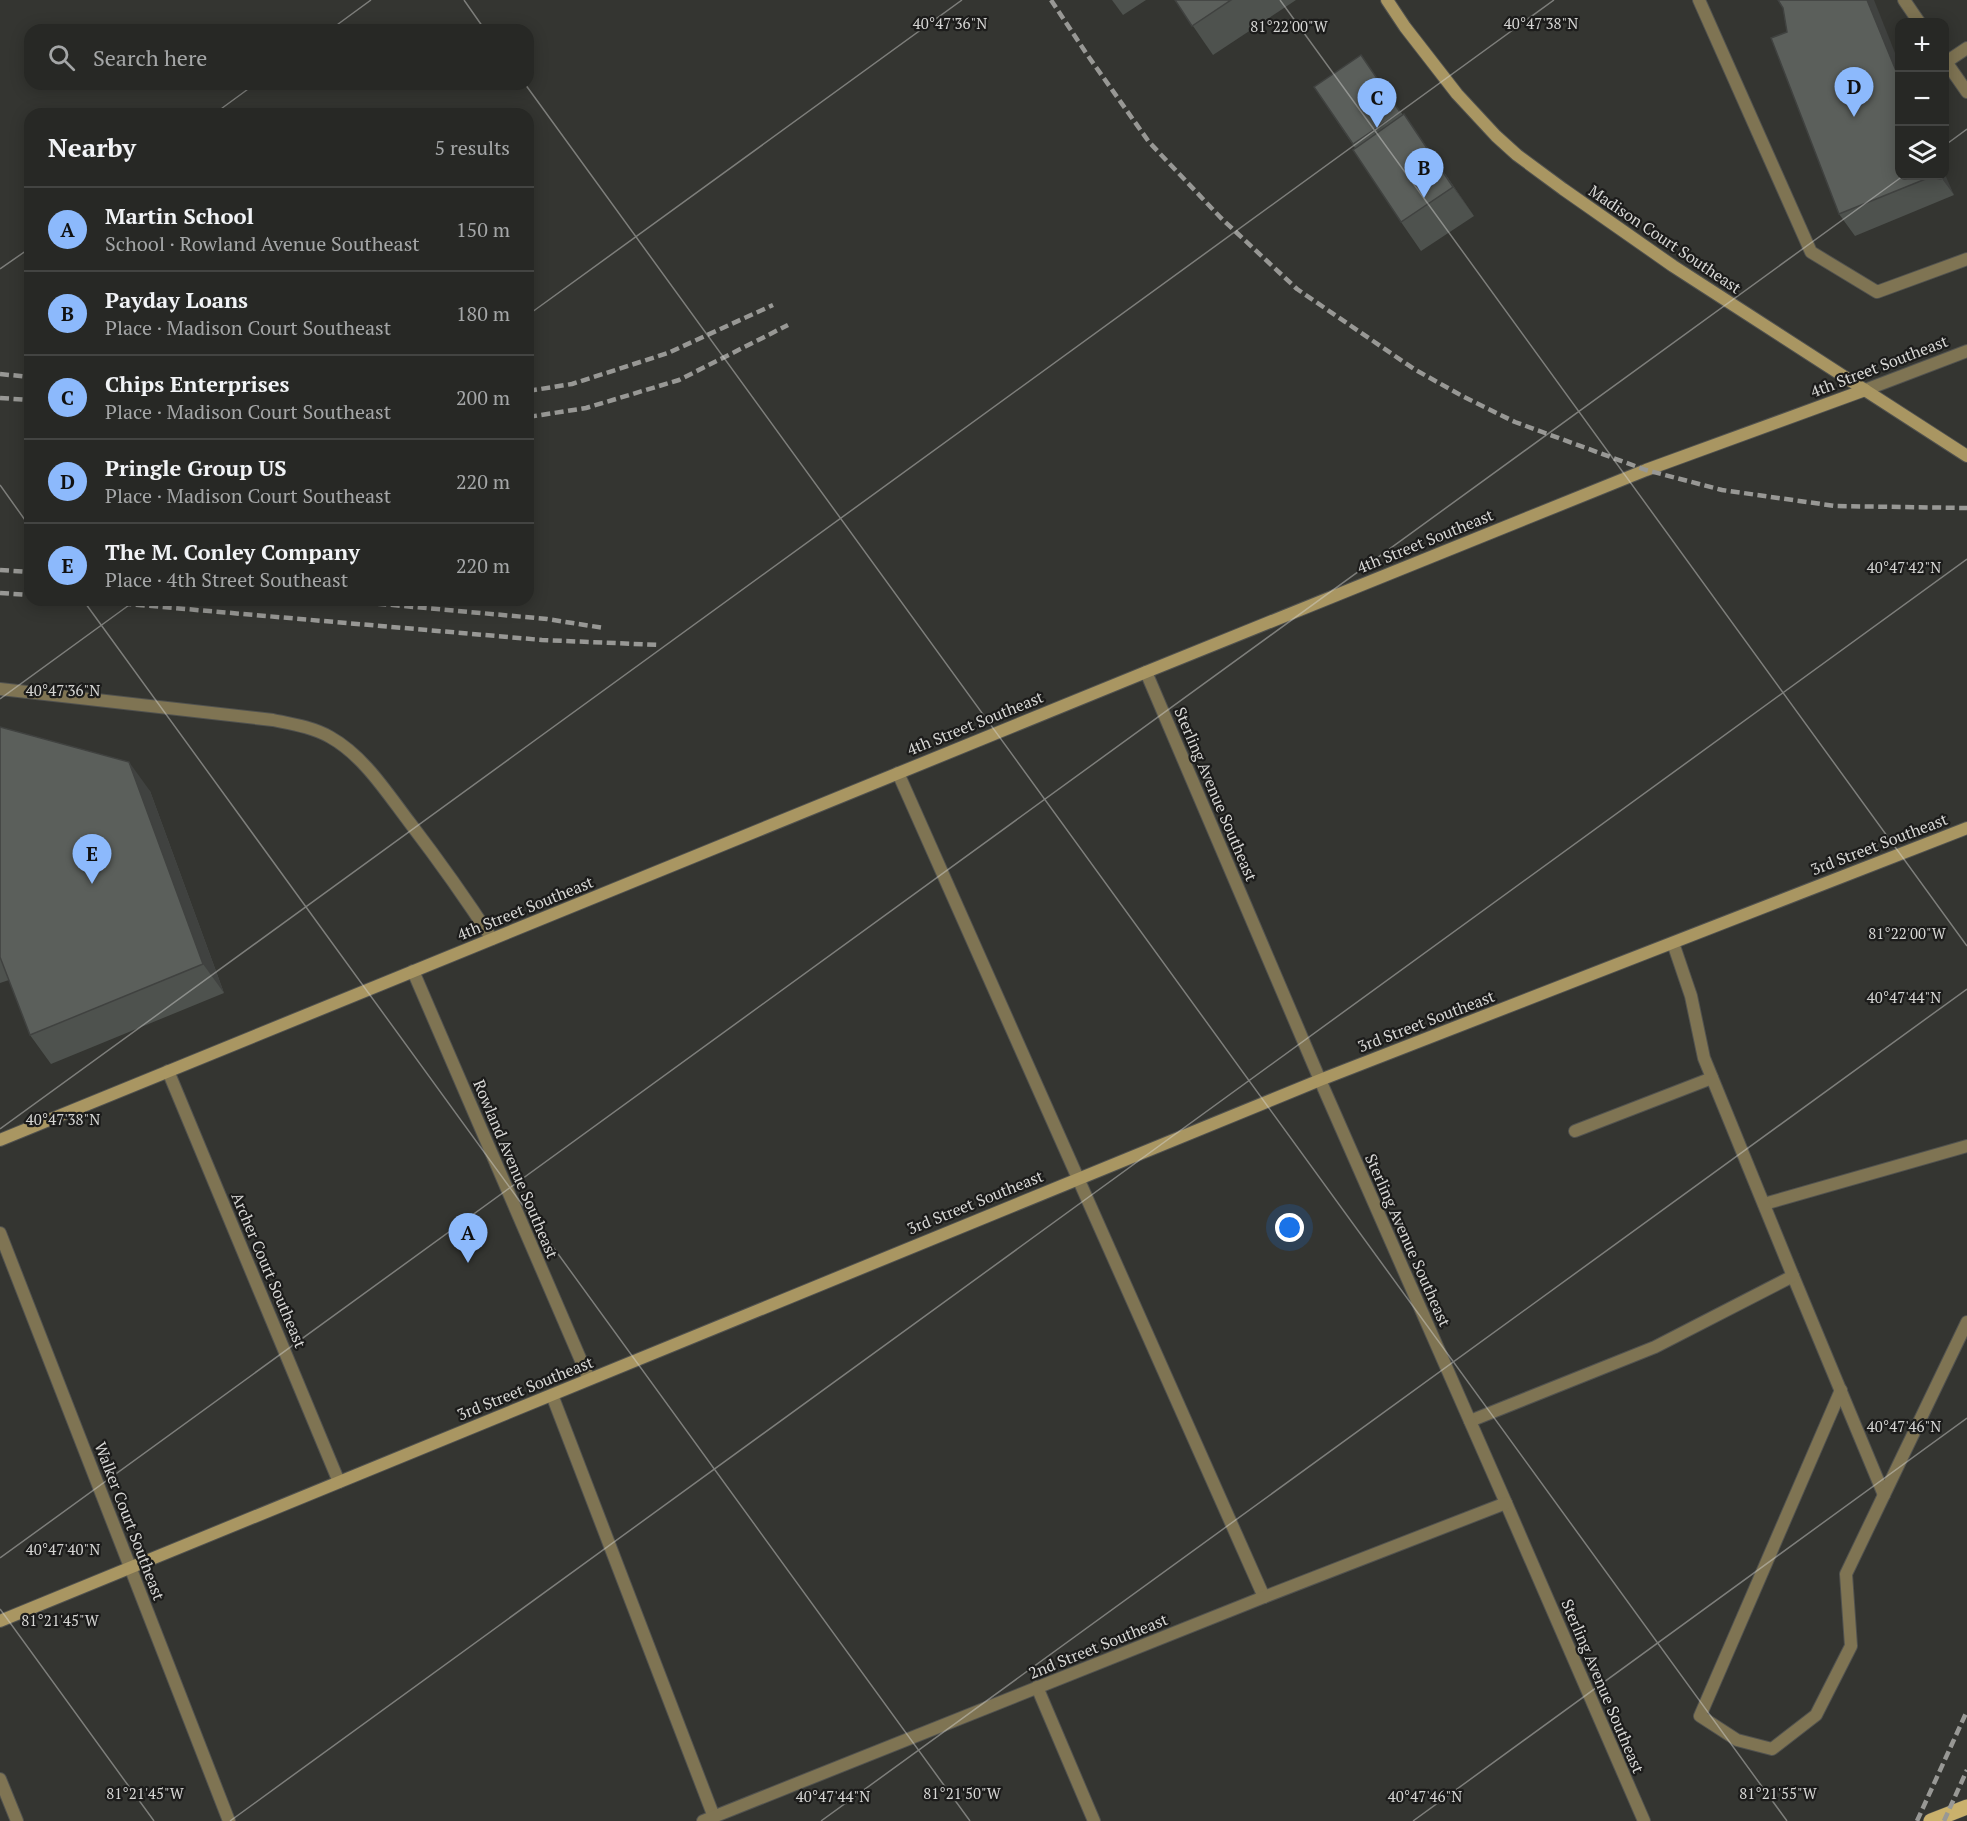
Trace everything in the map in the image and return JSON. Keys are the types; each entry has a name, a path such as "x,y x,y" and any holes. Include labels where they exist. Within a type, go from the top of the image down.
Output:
{"main road":[{"path":"1931,1821 1967,1807"}],"street":[{"name":"Madison Court Southeast","path":"1387,0 1457,94 1517,155 1673,266 1967,456"},
{"path":"1699,0 1811,252 1877,292 1967,259"},
{"path":"1904,0 1916,18"},
{"path":"1949,59 1967,48"},
{"path":"1949,67 1967,92"},
{"name":"4th Street Southeast","path":"0,1140 898,772 1646,470 1967,351"},
{"name":"Sterling Avenue Southeast","path":"1146,672 1320,1080 1644,1821"},
{"path":"0,689 273,720 315,730 330,737 348,749 382,786 463,894 492,939"},
{"path":"898,772 1264,1598"},
{"name":"3rd Street Southeast","path":"0,1621 1320,1080 1967,828"},
{"path":"1673,943 1691,996 1704,1058 1884,1495"},
{"name":"Rowland Avenue Southeast","path":"412,971 589,1379"},
{"name":"Archer Court Southeast","path":"168,1071 339,1482"},
{"path":"1575,1131 1712,1078"},
{"path":"1764,1204 1967,1146"},
{"name":"Walker Court Southeast","path":"0,1233 229,1821"},
{"path":"1470,1421 1655,1347 1793,1276"},
{"path":"1840,1390 1700,1716 1737,1740 1772,1749 1816,1715 1851,1646 1846,1574 1967,1322"},
{"path":"552,1395 711,1820"},
{"name":"2nd Street Southeast","path":"711,1820 1037,1688 1506,1503"},
{"path":"1037,1688 1094,1821"},
{"path":"0,1779 17,1821"}],"building":[{"path":"1175,0 1231,0 1192,26"},
{"path":"1778,0 1867,0 1895,68 1895,180 1923,180 1839,214 1771,38 1787,32 1783,8"},
{"path":"1361,55 1400,112 1353,144 1314,87"},
{"path":"1404,114 1453,187 1401,222 1353,150"},
{"path":"0,727 129,762 203,964 30,1035 0,957"}],"railway":[{"path":"1051,0 1149,142 1221,218 1297,289 1414,369 1464,397 1515,422 1646,470 1722,490 1835,506 1967,508"},
{"path":"534,390 572,384 668,353 773,305"},
{"path":"534,416 586,408 679,380 788,325"},
{"path":"0,374 24,376"},
{"path":"0,398 24,400"},
{"path":"0,570 24,572"},
{"path":"0,593 24,595"},
{"path":"151,606 542,640 660,645"},
{"path":"403,606 547,619 604,628"},
{"path":"1917,1821 1967,1711"},
{"path":"1944,1821 1967,1770"}],"place":[{"name":"Pringle Group US","path":"1854,117"},
{"name":"Chips Enterprises","path":"1377,128"},
{"name":"Payday Loans","path":"1424,198"},
{"name":"The M. Conley Company","path":"92,884"},
{"name":"Martin School","path":"468,1263"}]}
